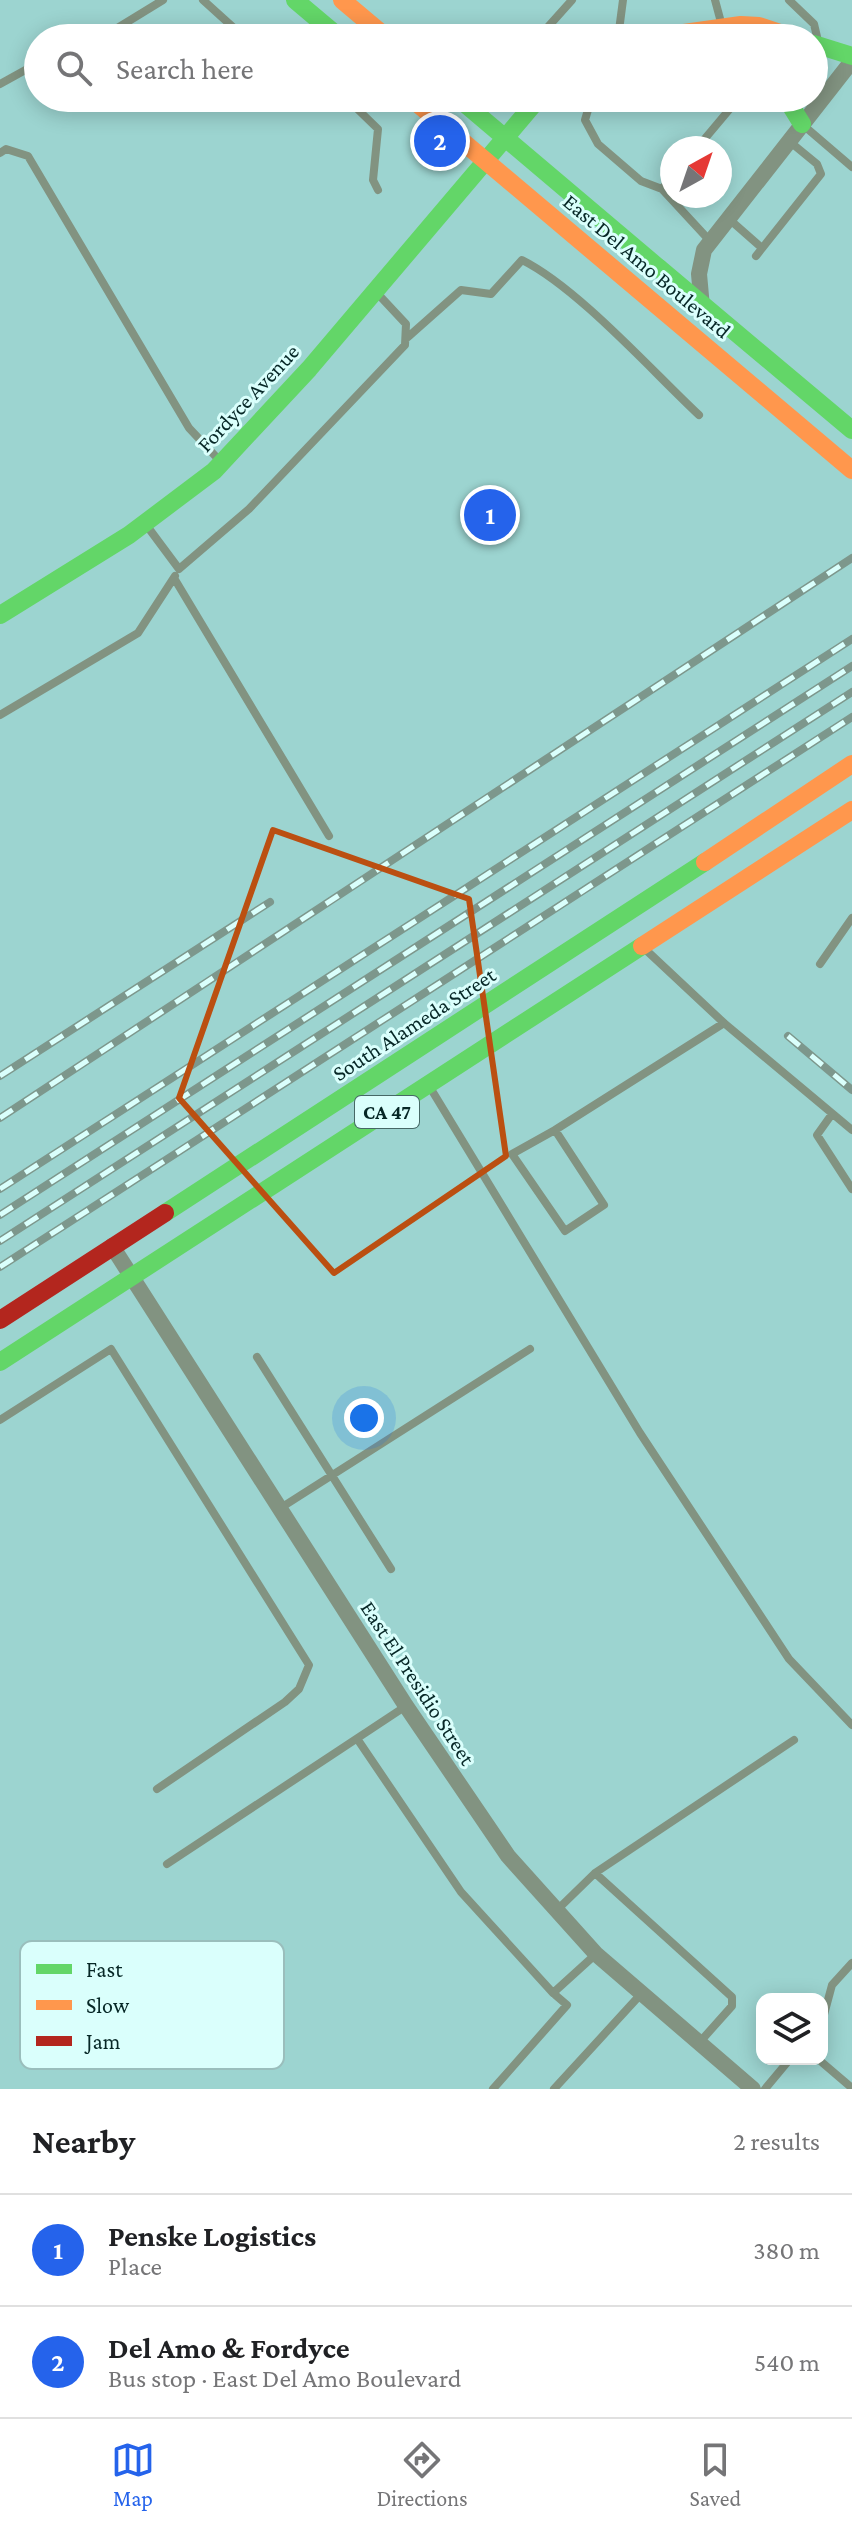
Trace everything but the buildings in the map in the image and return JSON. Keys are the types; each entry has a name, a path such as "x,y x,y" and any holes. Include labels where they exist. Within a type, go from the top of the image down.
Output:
{"main road":[{"path":"295,0 323,24"},
{"path":"351,3 373,24"},
{"path":"828,49 852,59"},
{"name":"East Del Amo Boulevard","path":"427,112 852,470"},
{"name":"East Del Amo Boulevard","path":"475,112 847,431"},
{"name":"Fordyce Avenue","path":"0,615 145,524 222,463 255,430 526,112"},
{"path":"795,112 802,124"},
{"name":"South Alameda Street","path":"0,1320 625,916 852,764"},
{"name":"CA 47","path":"0,1362 852,810"},
{"path":"625,916 643,946"}],"street":[{"path":"828,90 852,59"},
{"path":"811,112 704,250 699,274 703,313 847,431"},
{"name":"East El Presidio Street","path":"112,1246 278,1509 494,1838 596,1954 753,2089"}],"lane":[{"path":"124,24 163,0"},
{"path":"203,0 230,24"},
{"path":"551,24 572,0"},
{"path":"620,24 623,0"},
{"path":"715,0 718,24"},
{"path":"789,0 814,24"},
{"path":"0,84 24,71"},
{"path":"360,112 378,129 373,180 378,190"},
{"path":"587,112 585,120 598,144 641,181 660,188"},
{"path":"707,136 727,112"},
{"path":"802,124 852,167"},
{"path":"756,256 821,174 817,164 789,141"},
{"path":"0,153 6,149 28,156 189,428 222,463"},
{"path":"680,208 710,241"},
{"path":"728,219 762,248"},
{"path":"0,715 138,633 179,569 249,509 400,352 408,337 461,290 491,294 522,260 536,267 591,313 699,415"},
{"path":"374,291 406,324 408,337"},
{"path":"145,524 179,569"},
{"path":"174,578 329,836"},
{"path":"820,964 852,918"},
{"path":"643,946 724,1023 852,1130"},
{"path":"555,1130 604,1205 565,1231 512,1154 724,1023"},
{"path":"429,1085 640,1433 789,1659 852,1725"},
{"path":"832,1114 817,1135 852,1189"},
{"path":"0,1420 111,1349 309,1665 299,1689 285,1702 157,1789"},
{"path":"278,1509 530,1349"},
{"path":"257,1357 391,1569"},
{"path":"167,1864 406,1706"},
{"path":"358,1740 461,1892 567,2005 493,2089"},
{"path":"556,1912 595,1873 794,1740"},
{"path":"595,1873 732,1997 732,2006 699,2043"},
{"path":"553,1993 596,1954"},
{"path":"828,2000 832,1985 852,1963"},
{"path":"554,2089 641,1994"},
{"path":"765,2089 785,2065"},
{"path":"825,2065 852,2088"}],"highlighted area":[{"path":"273,830 469,899 506,1156 334,1273 179,1098"}],"railway":[{"path":"0,1118 852,558"},
{"path":"0,1189 852,639"},
{"path":"0,1215 852,666"},
{"path":"0,1241 852,692"},
{"path":"0,1267 852,717"},
{"path":"0,1076 270,902"},
{"path":"788,1036 852,1090"}],"traffic: fast":[{"path":"295,0 323,24"},
{"path":"828,48 852,56"},
{"path":"475,112 659,268"},
{"path":"0,615 129,535 214,471 309,369 527,112"},
{"path":"795,112 802,124"},
{"path":"659,268 852,430"},
{"path":"165,1213 705,862"},
{"path":"0,1362 642,946"}],"traffic: slow":[{"path":"342,0 370,24"},
{"path":"428,112 852,470"},
{"path":"705,862 852,764"},
{"path":"642,946 852,810"}],"traffic: jam":[{"path":"0,1320 165,1213"}],"place":[{"name":"Del Amo & Fordyce","path":"440,141"},
{"name":"Penske Logistics","path":"490,515"}]}
